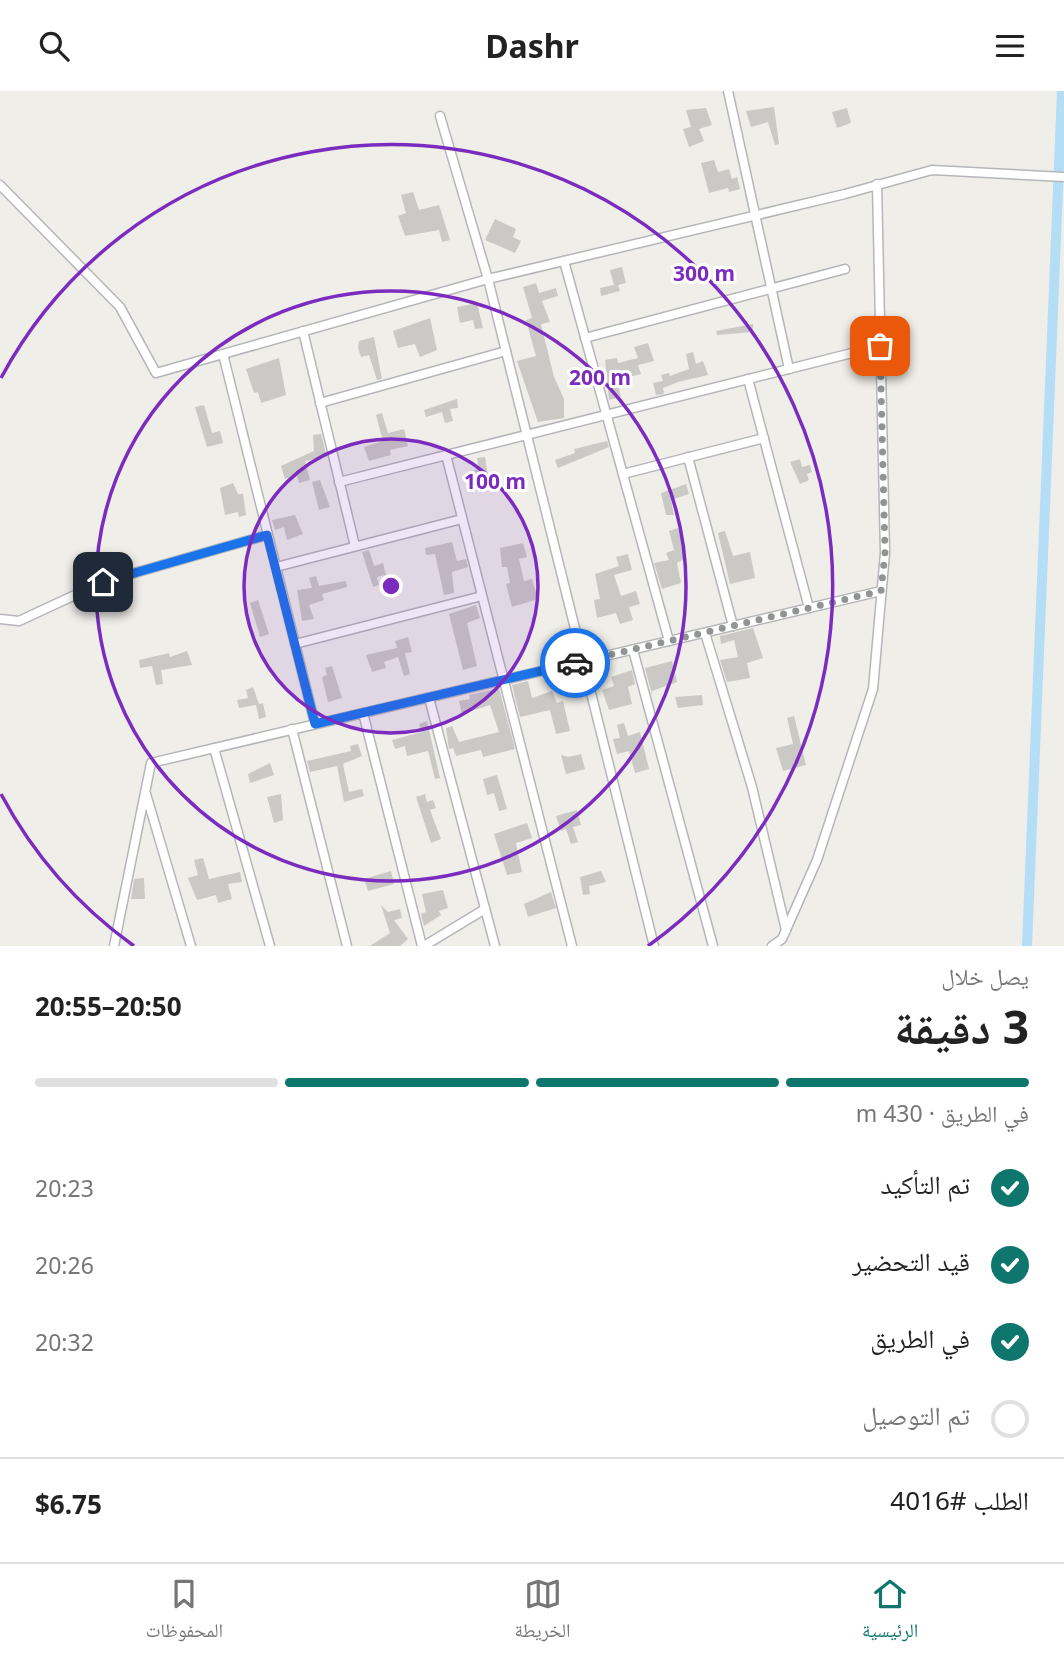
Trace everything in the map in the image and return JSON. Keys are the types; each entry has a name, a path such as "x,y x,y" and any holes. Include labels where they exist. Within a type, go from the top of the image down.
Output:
{"street":[{"path":"728,91 789,369"},
{"path":"440,116 488,279 654,946"},
{"path":"0,185 120,307 156,373 488,279 932,170 1064,177"},
{"path":"772,946 782,939 817,860 873,689 885,553 877,184"},
{"path":"564,261 669,641"},
{"path":"585,338 845,269"},
{"path":"303,331 355,546"},
{"path":"340,482 880,346"},
{"path":"320,403 506,351"},
{"path":"223,354 315,724"},
{"path":"748,379 809,608"},
{"path":"623,474 764,438"},
{"path":"446,455 572,946"},
{"path":"688,457 733,626"},
{"path":"275,567 462,519"},
{"path":"0,619 19,621 103,582 267,535"},
{"path":"114,946 151,763 881,591"},
{"path":"295,644 482,596"},
{"path":"705,633 752,787 786,930"},
{"path":"633,650 713,946"},
{"path":"429,698 495,946"},
{"path":"363,713 423,946 485,909"},
{"path":"292,729 347,946"},
{"path":"214,748 270,946"},
{"path":"145,792 191,946"}],"building":[{"path":"774,107 779,144 775,145 768,122 751,127 746,111"},
{"path":"706,108 712,125 699,129 704,141 689,147 683,129 691,127 686,110"},
{"path":"847,108 851,123 837,128 832,112"},
{"path":"714,160 718,172 729,169 732,179 737,177 740,189 729,192 728,188 709,193 701,163"},
{"path":"413,192 419,210 439,205 450,240 442,242 439,230 405,236 398,216 406,213 401,195"},
{"path":"495,219 516,229 513,237 521,241 515,253 485,240"},
{"path":"622,267 626,283 618,285 620,291 601,296 600,288 614,285 610,270"},
{"path":"536,283 539,293 556,288 558,296 542,301 550,322 541,324 554,377 564,399 564,418 538,422 517,361 536,356 526,320 532,318 523,287"},
{"path":"477,303 483,328 475,329 473,320 460,323 457,307"},
{"path":"430,318 437,350 420,357 415,344 398,348 393,331"},
{"path":"753,324 753,332 717,335 716,331"},
{"path":"374,337 382,379 377,380 369,355 361,357 358,348 359,341"},
{"path":"648,343 654,361 638,365 641,374 617,380 621,397 609,400 605,360 617,358 618,363 638,358 634,347"},
{"path":"693,352 696,364 703,361 708,375 678,382 663,388 664,394 656,395 653,383 663,381 661,375 669,373 670,376 689,369 686,354"},
{"path":"279,358 286,395 261,403 258,392 254,393 246,369"},
{"path":"457,399 458,408 450,409 453,421 445,423 442,412 426,417 424,410"},
{"path":"204,405 212,433 220,431 223,443 207,447 195,407"},
{"path":"382,413 388,433 404,429 408,446 390,450 391,455 369,461 364,447 383,441 376,415"},
{"path":"321,434 327,457 305,461 310,480 299,483 297,476 285,479 281,466 314,451 313,435"},
{"path":"607,441 609,447 558,468 555,460 575,453 574,449"},
{"path":"485,457 490,488 476,491 471,471 479,469 477,458"},
{"path":"800,459 802,467 810,465 812,472 807,474 809,480 800,484 790,462"},
{"path":"320,480 330,507 319,510 312,482"},
{"path":"233,483 238,494 243,494 246,515 239,517 238,512 225,515 220,488"},
{"path":"686,484 689,494 671,500 674,515 666,515 661,493"},
{"path":"295,515 303,534 287,540 284,527 275,530 272,520"},
{"path":"678,528 686,558 677,563 681,583 662,589 654,563 669,560 666,553 674,550 669,531"},
{"path":"725,531 733,556 750,552 755,578 730,584 718,533"},
{"path":"452,542 457,561 466,559 468,567 452,572 454,593 444,595 435,554 426,555 425,548"},
{"path":"523,543 527,557 519,559 524,581 532,579 538,599 512,607 506,584 510,583 507,567 502,567 500,548"},
{"path":"369,550 374,566 383,563 386,575 377,577 379,585 373,587 362,552"},
{"path":"628,554 632,570 614,575 621,596 636,591 640,604 629,607 633,620 620,624 616,613 597,618 594,600 600,599 595,574 619,566 616,557"},
{"path":"316,576 319,586 346,581 347,587 322,594 324,600 309,605 314,619 302,621 297,590 312,588 309,578"},
{"path":"258,600 269,634 260,637 250,603"},
{"path":"476,605 480,618 467,623 477,666 463,670 449,614"},
{"path":"753,628 763,658 747,663 750,678 727,682 720,660 738,657 734,640 721,644 720,636"},
{"path":"408,637 412,652 405,653 410,674 404,676 398,657 384,662 386,668 372,672 366,655 397,648 395,641"},
{"path":"187,651 192,665 161,670 163,684 156,685 152,666 140,668 139,660 169,653 170,657"},
{"path":"672,661 677,682 652,691 652,695 645,668"},
{"path":"332,666 342,698 328,702 322,677 327,675 325,668"},
{"path":"632,670 635,684 628,687 632,704 609,710 602,690 614,686 611,677"},
{"path":"528,681 532,698 552,691 557,703 563,701 570,731 556,734 550,710 520,717 512,685"},
{"path":"253,687 259,704 263,703 266,717 259,719 256,705 239,708 237,700 248,698 246,690"},
{"path":"499,688 515,749 483,757 481,750 456,756 453,748 449,749 446,728 452,726 459,742 499,732 490,705 462,714 459,701 470,699 469,695"},
{"path":"702,695 703,705 678,708 675,697"},
{"path":"794,716 806,765 783,771 776,748 793,744 787,718"},
{"path":"427,721 440,778 435,779 428,751 407,756 405,746 395,749 392,740 422,732 419,724"},
{"path":"624,723 628,736 640,732 649,769 635,773 629,751 617,754 613,739 620,738 617,725"},
{"path":"358,744 362,756 343,764 349,792 362,789 364,796 344,802 337,766 310,772 307,761 351,751 350,746"},
{"path":"581,754 585,769 566,774 561,755 568,757"},
{"path":"270,763 274,775 250,783 248,774"},
{"path":"497,775 507,809 499,811 494,793 487,795 483,779"},
{"path":"281,794 283,820 274,823 267,797"},
{"path":"425,794 427,802 433,800 436,808 430,810 441,839 431,843 416,797"},
{"path":"577,810 581,825 573,827 578,842 571,844 566,829 561,831 556,816"},
{"path":"527,823 532,838 516,843 522,872 507,875 494,834"},
{"path":"203,858 209,879 240,872 242,882 228,884 232,899 218,903 216,895 197,900 188,878 198,875 194,860"},
{"path":"391,871 394,884 368,891 364,879"},
{"path":"601,871 606,882 589,886 590,894 583,895 580,877"},
{"path":"144,878 145,899 131,899 134,879"},
{"path":"443,890 448,908 439,911 441,915 424,926 421,914 426,912 422,894"},
{"path":"551,892 556,908 528,917 524,904"},
{"path":"381,905 388,912 400,909 402,918 394,920 408,939 400,946 370,946 390,933"}],"waterway":[{"path":"1027,946 1062,91"}],"way so far":[{"path":"575,663 881,591 885,553 880,346"}],"route":[{"path":"103,582 267,535 315,724 575,663"}]}
